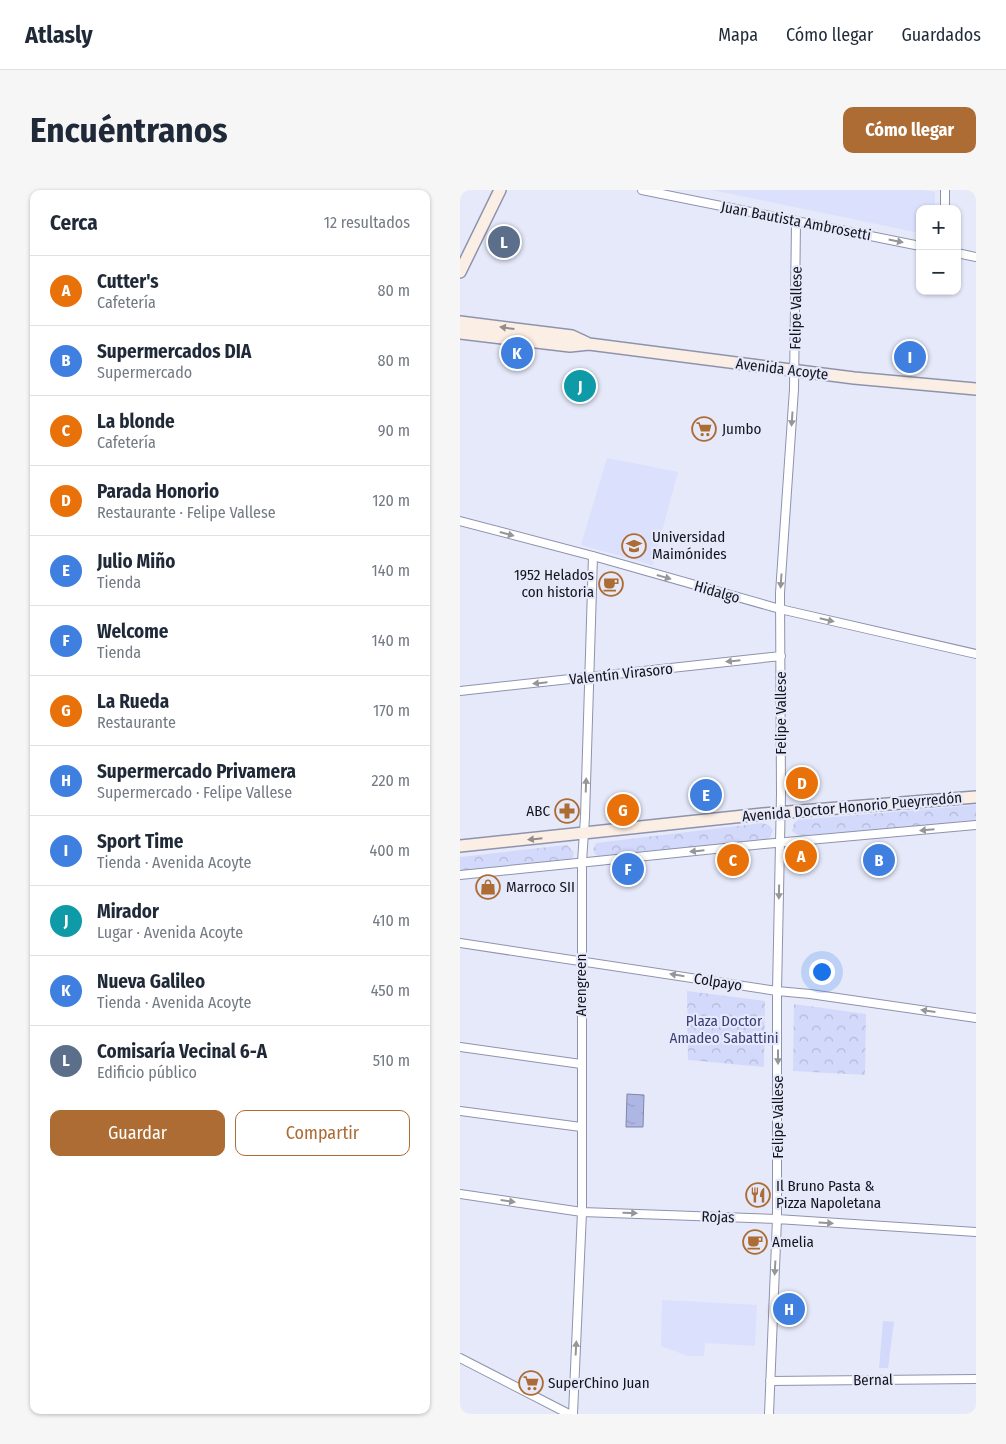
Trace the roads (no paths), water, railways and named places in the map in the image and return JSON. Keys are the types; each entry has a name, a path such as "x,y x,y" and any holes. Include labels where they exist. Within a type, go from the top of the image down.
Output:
{"main road":[{"path":"460,272 500,190"},
{"name":"Avenida Acoyte","path":"460,322 572,336 589,344"},
{"name":"Avenida Acoyte","path":"460,333 570,346 589,344 883,381 976,389"},
{"name":"Avenida Doctor Honorio Pueyrredón","path":"460,846 781,813 976,797"}],"street":[{"name":"Juan Bautista Ambrosetti","path":"642,190 916,245"},
{"path":"945,190 945,205"},
{"name":"Felipe Vallese","path":"769,1414 778,1219 777,991 781,813 780,609 795,370 796,221"},
{"path":"961,254 976,257"},
{"name":"Hidalgo","path":"460,521 593,556 780,609 976,654"},
{"name":"Arengreen","path":"571,1414 582,1212 582,862 593,556"},
{"name":"Valentín Virasoro","path":"460,691 781,656"},
{"path":"460,875 976,825"},
{"name":"Colpayo","path":"460,944 777,991 976,1018"},
{"path":"460,1047 581,1064"},
{"path":"460,1111 581,1127"},
{"name":"Rojas","path":"460,1194 582,1212 778,1219 976,1232"},
{"path":"460,1358 571,1414"},
{"name":"Bernal","path":"770,1381 976,1379"}],"water":[{"path":"627,1094 644,1095 643,1127 626,1127"}],"place":[{"name":"Comisaría Vecinal 6-A","path":"504,242"},
{"name":"Nueva Galileo","path":"517,353"},
{"name":"Sport Time","path":"910,357"},
{"name":"Mirador","path":"580,386"},
{"name":"Jumbo","path":"704,429"},
{"name":"Universidad Maimónides","path":"634,546"},
{"name":"1952 Helados con historia","path":"611,584"},
{"name":"Parada Honorio","path":"802,783"},
{"name":"Julio Miño","path":"706,795"},
{"name":"La Rueda","path":"623,810"},
{"name":"ABC","path":"567,811"},
{"name":"Cutter's","path":"801,856"},
{"name":"La blonde","path":"733,860"},
{"name":"Supermercados DIA","path":"879,860"},
{"name":"Welcome","path":"628,869"},
{"name":"Marroco SII","path":"488,887"},
{"name":"Il Bruno Pasta & Pizza Napoletana","path":"758,1195"},
{"name":"Amelia","path":"755,1242"},
{"name":"Supermercado Privamera","path":"789,1309"},
{"name":"SuperChino Juan","path":"531,1383"}],"park label":[{"name":"Plaza Doctor Amadeo Sabattini","path":"724,1030"}]}
